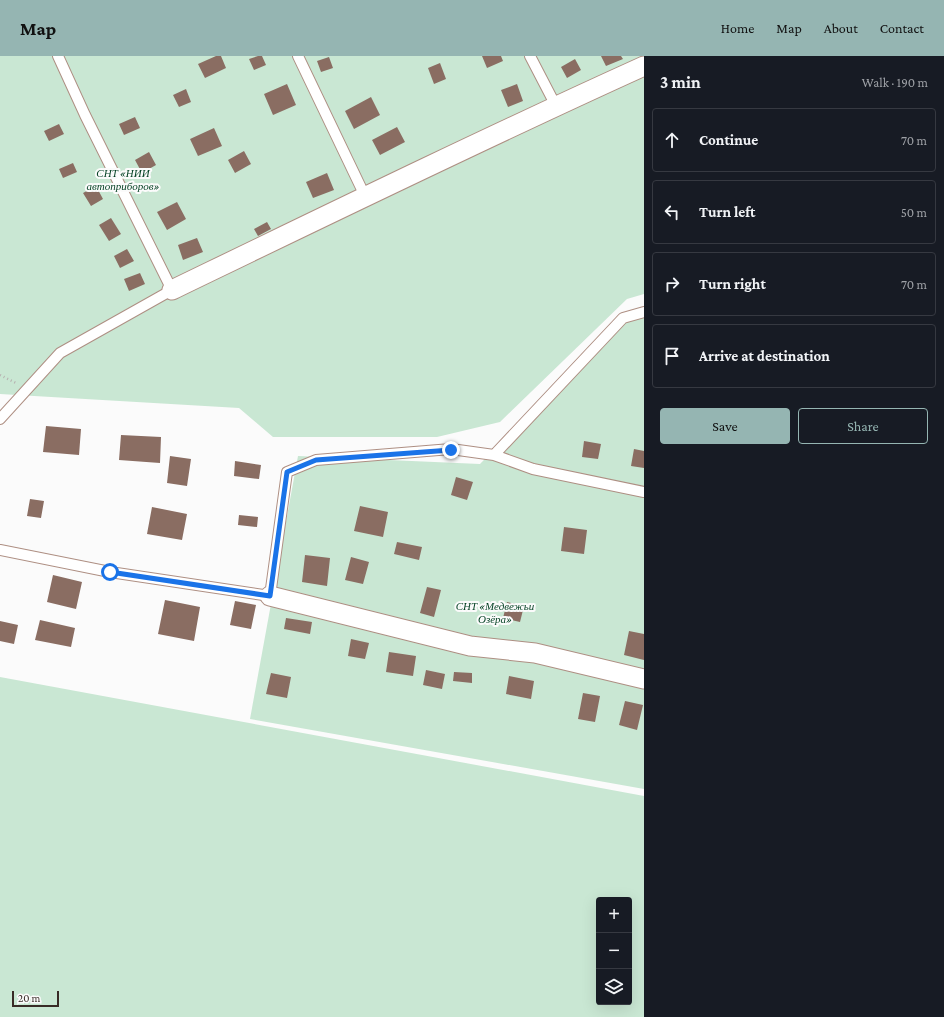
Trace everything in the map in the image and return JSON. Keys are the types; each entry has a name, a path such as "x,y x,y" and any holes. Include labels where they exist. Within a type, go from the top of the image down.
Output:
{"street":[{"path":"172,290 365,196 644,66"},
{"path":"270,596 470,646 535,654 644,679"}],"lane":[{"path":"0,419 60,353 172,290 85,115 58,56"},
{"path":"298,56 365,196"},
{"path":"530,56 556,106"},
{"path":"494,454 623,318 644,312"},
{"path":"0,550 110,572 270,596 287,472 316,460 451,450 494,454 533,469 644,492"}],"path":[{"path":"0,375 27,389"}],"green space":[{"name":"СНТ «НИИ автоприборов»","path":"0,56 644,56 644,294 627,299 500,422 437,437 273,437 239,408 0,394"},
{"name":"СНТ «Медвежьи Озёра»","path":"644,311 644,789 250,719 298,456 480,464 629,313"},
{"path":"0,677 644,796 644,1017 0,1017"}],"building":[{"path":"216,56 221,56 226,68 205,78 198,64"},
{"path":"262,56 266,65 254,70 249,59"},
{"path":"482,56 501,56 503,61 487,68"},
{"path":"601,56 621,56 623,59 606,66"},
{"path":"329,57 333,68 321,72 317,61"},
{"path":"575,59 581,70 567,78 561,67"},
{"path":"440,63 446,79 434,84 428,68"},
{"path":"287,84 296,105 273,115 264,94"},
{"path":"517,84 523,101 508,107 501,90"},
{"path":"186,89 191,102 179,107 173,95"},
{"path":"371,97 380,115 354,129 345,111"},
{"path":"135,117 140,128 124,135 119,124"},
{"path":"59,124 64,134 49,141 44,131"},
{"path":"397,127 405,142 380,155 372,140"},
{"path":"214,128 222,146 198,156 190,139"},
{"path":"244,151 251,164 235,173 228,160"},
{"path":"149,152 156,165 142,173 135,160"},
{"path":"73,163 77,172 63,178 59,169"},
{"path":"327,173 334,190 313,198 306,182"},
{"path":"96,186 103,199 91,206 83,193"},
{"path":"177,202 186,219 167,230 157,212"},
{"path":"111,218 121,234 109,241 99,225"},
{"path":"267,222 271,229 258,236 254,229"},
{"path":"197,238 203,252 183,260 178,245"},
{"path":"127,249 134,261 120,268 114,256"},
{"path":"140,273 145,284 129,291 124,279"},
{"path":"46,426 81,429 79,455 43,452"},
{"path":"121,435 161,437 160,463 119,460"},
{"path":"584,441 601,444 598,459 582,457"},
{"path":"634,449 644,451 644,468 631,466"},
{"path":"170,456 191,459 187,486 167,483"},
{"path":"235,461 261,465 259,479 234,476"},
{"path":"456,477 473,482 467,500 451,495"},
{"path":"30,499 44,501 41,518 27,516"},
{"path":"360,506 388,512 383,537 354,531"},
{"path":"152,507 187,514 182,540 147,534"},
{"path":"239,515 258,517 257,527 238,525"},
{"path":"564,527 587,530 584,554 561,551"},
{"path":"397,542 422,547 419,560 394,554"},
{"path":"305,555 330,558 327,586 302,582"},
{"path":"351,557 369,562 363,584 345,580"},
{"path":"53,575 82,582 76,609 47,602"},
{"path":"427,587 441,590 434,617 420,613"},
{"path":"165,600 200,607 194,641 158,634"},
{"path":"235,601 256,605 251,629 230,625"},
{"path":"507,602 524,606 520,622 503,618"},
{"path":"286,618 312,622 310,634 284,629"},
{"path":"40,620 75,628 71,647 35,640"},
{"path":"0,621 18,625 14,644 0,641"},
{"path":"629,631 644,634 644,660 624,655"},
{"path":"351,639 369,643 365,659 348,656"},
{"path":"389,652 416,656 413,676 386,672"},
{"path":"426,670 445,674 442,689 423,685"},
{"path":"454,672 472,673 472,683 453,681"},
{"path":"271,673 291,677 287,698 266,694"},
{"path":"509,676 534,681 531,699 506,694"},
{"path":"583,693 600,696 595,722 578,719"},
{"path":"625,701 643,705 637,730 619,725"}],"route":[{"path":"110,572 270,596 287,472 316,460 451,450"}]}
